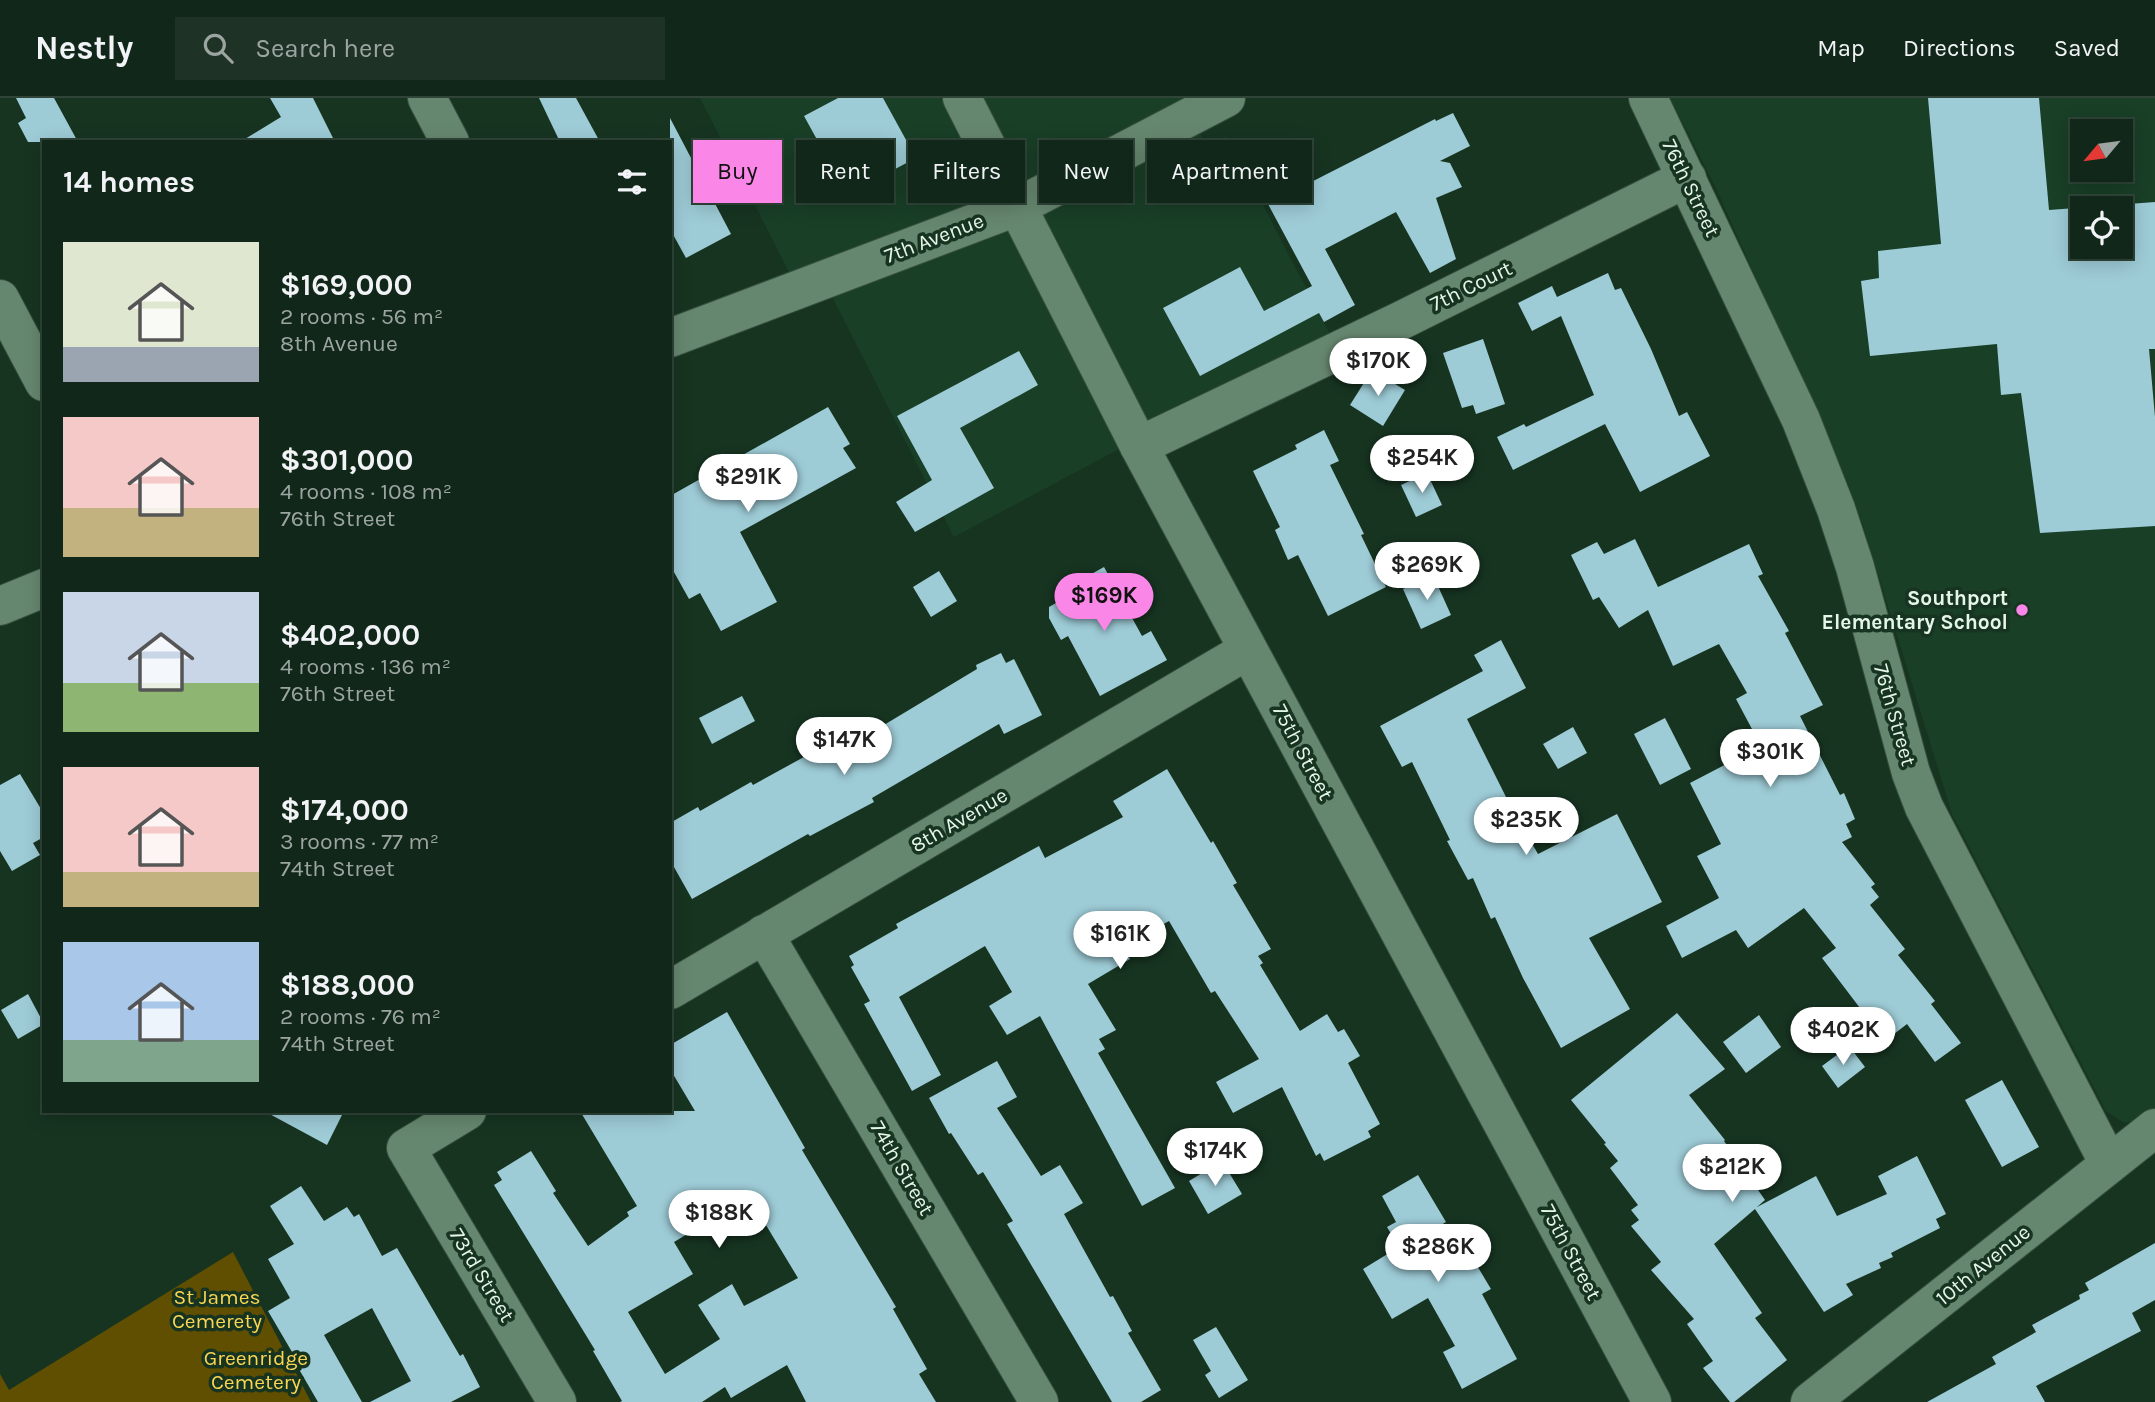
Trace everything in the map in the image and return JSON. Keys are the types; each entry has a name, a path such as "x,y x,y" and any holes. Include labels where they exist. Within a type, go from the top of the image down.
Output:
{"street":[{"path":"428,98 449,140"},
{"name":"75th Street","path":"962,98 1139,446 1652,1402"},
{"name":"7th Avenue","path":"672,337 1018,206 1226,98"},
{"name":"76th Street","path":"1648,98 1801,420 1836,509 1924,807 2109,1164"},
{"name":"7th Court","path":"1139,446 1400,321 1687,178"},
{"path":"0,299 42,378"},
{"path":"0,607 42,589"},
{"name":"8th Avenue","path":"672,989 1248,650"},
{"name":"74th Street","path":"764,934 1039,1402"},
{"name":"73rd Street","path":"464,1113 406,1148 557,1402"},
{"name":"10th Avenue","path":"1810,1402 2155,1128"}],"shaded area":[{"path":"700,98 1181,98 1204,140 1147,140 1147,203 1262,203 1331,336 954,537 815,263 790,274 754,203 782,203 782,140 721,140"},
{"name":"Southport Elementary School","path":"1670,98 2155,98 2155,1108 2141,1119 2124,1123 2106,1111 1952,814 1848,484 1714,184"}],"green space":[{"name":"St James Cemerety","path":"233,1252 311,1402 0,1402 0,1374 9,1390"}],"building":[{"path":"16,98 54,98 77,140 28,142 18,123 26,118"},
{"path":"270,98 313,98 334,140 243,140 281,117"},
{"path":"539,98 576,98 599,140 559,140"},
{"path":"838,98 883,98 908,143 908,162 894,170 894,140 817,140 804,116"},
{"name":"Southport Elementary School","path":"1928,98 2039,98 2049,210 2070,208 2070,259 2133,259 2133,204 2155,202 2155,349 2149,349 2155,417 2155,526 2040,533 2021,393 2001,395 1997,344 1870,356 1861,281 1879,278 1878,251 1941,244"},
{"path":"1453,113 1470,146 1440,161 1450,163 1462,187 1436,198 1456,259 1430,273 1396,212 1325,249 1355,305 1324,322 1319,313 1200,376 1163,308 1240,267 1264,311 1312,286 1268,204 1312,203 1312,182 1435,119 1436,121"},
{"path":"670,118 693,162 693,203 715,203 731,234 686,258 672,233"},
{"path":"1608,273 1615,290 1621,288 1651,349 1679,416 1687,412 1710,456 1640,492 1605,424 1513,470 1497,437 1524,424 1526,427 1594,395 1561,316 1532,331 1518,303 1552,286 1557,297"},
{"path":"1483,339 1505,404 1476,414 1473,405 1462,408 1443,353"},
{"path":"1019,351 1038,385 960,428 994,488 915,532 896,502 932,480 897,416"},
{"path":"1372,370 1405,390 1383,426 1350,405"},
{"path":"828,407 850,444 843,448 856,468 740,532 777,602 721,631 700,593 689,599 672,569 672,495"},
{"path":"1324,430 1339,461 1330,465 1364,534 1361,535 1386,587 1328,616 1298,555 1288,560 1275,530 1280,527 1253,471 1297,449 1295,445"},
{"path":"1427,473 1442,505 1416,517 1401,485"},
{"path":"1635,539 1658,587 1749,544 1763,574 1758,576 1789,631 1785,633 1823,705 1800,716 1840,795 1844,793 1855,819 1846,824 1852,837 1842,842 1875,884 1871,887 1879,897 1870,905 1905,949 1898,955 1935,1001 1931,1004 1961,1043 1935,1062 1907,1024 1885,1041 1822,958 1836,948 1804,908 1748,948 1736,930 1682,958 1666,926 1719,898 1697,856 1721,844 1690,783 1761,746 1736,699 1747,693 1719,644 1673,666 1648,610 1619,628 1599,597 1593,600 1571,555 1597,542 1604,554"},
{"path":"1104,567 1142,636 1151,631 1167,660 1100,696 1068,636 1061,640 1049,618 1049,607 1063,599 1059,592"},
{"path":"939,571 957,601 931,617 913,587"},
{"path":"1433,575 1451,615 1421,629 1403,589"},
{"path":"1501,640 1526,688 1467,719 1538,854 1617,814 1662,902 1589,938 1630,1009 1561,1048 1523,978 1495,917 1491,919 1473,878 1468,880 1447,841 1450,840 1412,762 1402,767 1380,726 1483,671 1474,655"},
{"path":"1001,653 1006,663 1014,659 1042,715 1004,734 999,724 872,798 874,802 810,836 808,834 692,899 672,864 672,822 698,807 700,811 751,782 753,785 853,730 859,740 977,669 976,665"},
{"path":"742,696 755,721 712,744 699,718"},
{"path":"1665,718 1691,769 1660,785 1634,734"},
{"path":"1573,727 1587,753 1558,769 1543,744"},
{"path":"1167,769 1211,843 1213,841 1237,883 1233,885 1271,949 1258,956 1263,963 1260,965 1300,1031 1327,1014 1338,1032 1344,1029 1360,1056 1348,1063 1380,1124 1368,1131 1371,1137 1324,1161 1320,1153 1316,1156 1282,1087 1233,1113 1216,1082 1259,1059 1215,991 1211,993 1169,921 1123,947 1130,959 1088,984 1116,1030 1099,1039 1105,1049 1098,1053 1175,1188 1142,1206 1040,1016 1007,1035 989,1006 1012,992 985,946 899,997 941,1075 912,1091 864,1004 870,1001 851,967 854,965 849,956 898,928 896,924 1039,846 1045,858 1123,817 1113,801"},
{"path":"20,774 42,811 42,838 33,843 40,855 12,871 0,851 0,785"},
{"path":"28,994 42,1025 18,1039 1,1010"},
{"path":"727,1012 805,1148 802,1150 896,1307 893,1309 927,1369 919,1374 936,1402 806,1402 787,1365 731,1398 725,1387 702,1402 620,1402 622,1401 593,1351 595,1350 494,1185 502,1180 497,1172 531,1151 556,1191 553,1193 588,1246 629,1216 627,1212 637,1206 581,1113 695,1111 672,1072 672,1044","holes":["749,1197 798,1278 744,1306 732,1284 698,1305 720,1339 665,1374 628,1312 693,1274 674,1242"]},
{"path":"1677,1013 1725,1069 1689,1095 1725,1140 1765,1200 1757,1207 1816,1176 1837,1216 1887,1194 1878,1176 1917,1156 1946,1214 1936,1219 1940,1228 1891,1253 1893,1257 1879,1263 1881,1268 1846,1284 1853,1295 1824,1312 1755,1209 1714,1244 1762,1313 1755,1318 1787,1360 1734,1402 1730,1402 1703,1368 1713,1361 1687,1324 1694,1319 1651,1270 1661,1262 1631,1226 1639,1220 1631,1210 1638,1205 1610,1168 1618,1161 1571,1100"},
{"path":"1759,1015 1781,1047 1746,1073 1723,1042"},
{"path":"1849,1046 1865,1067 1838,1088 1822,1066"},
{"path":"997,1061 1017,1097 997,1108 1041,1176 1060,1165 1083,1203 1064,1214 1110,1297 1113,1296 1132,1331 1128,1333 1161,1390 1141,1402 1112,1402 1007,1224 1013,1221 983,1172 978,1175 951,1133 949,1134 929,1098"},
{"path":"2002,1080 2039,1147 2002,1167 1965,1100"},
{"path":"268,1113 343,1113 327,1145"},
{"path":"1222,1161 1242,1194 1208,1214 1189,1181"},
{"path":"1418,1175 1446,1222 1441,1225 1466,1270 1476,1264 1491,1289 1482,1294 1517,1359 1462,1389 1443,1352 1455,1346 1428,1298 1392,1319 1363,1269 1399,1247 1387,1227 1396,1222 1382,1196"},
{"path":"301,1186 324,1221 347,1207 354,1217 359,1214 382,1256 397,1248 460,1356 463,1354 480,1387 451,1402 370,1402 411,1381 372,1308 324,1335 362,1402 318,1402 268,1311 290,1298 268,1259 294,1244 270,1206"},
{"path":"2155,1243 2155,1300 2132,1313 2141,1331 2036,1386 2045,1402 1927,1402 1996,1364 1992,1357 2036,1332 2032,1325 2080,1299 2079,1295 2089,1290 2085,1283"},
{"path":"1216,1327 1248,1380 1219,1398 1205,1375 1211,1371 1193,1340"}],"place":[{"name":"Southport Elementary School","path":"2022,610"}],"park label":[{"name":"Greenridge Cemetery","path":"256,1370"}]}
